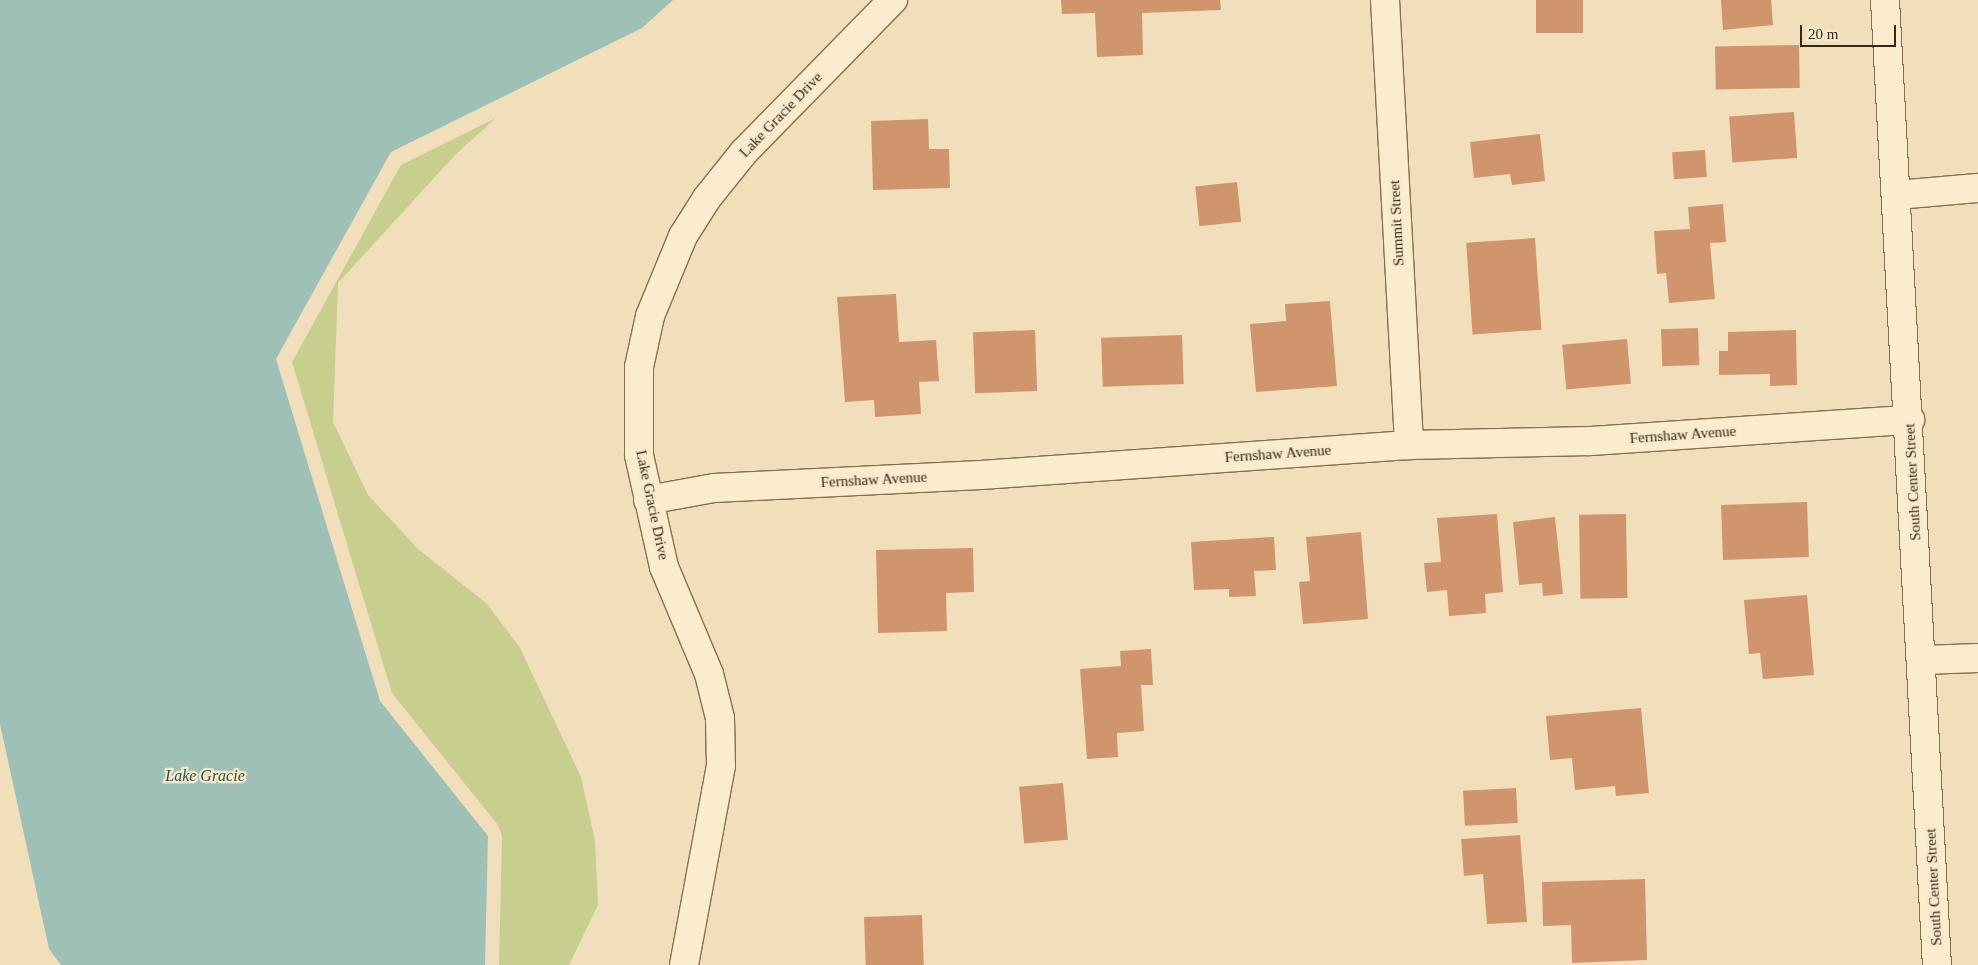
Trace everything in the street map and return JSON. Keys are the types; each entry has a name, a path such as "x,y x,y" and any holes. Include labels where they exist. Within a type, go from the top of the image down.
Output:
{"street":[{"name":"Lake Gracie Drive","path":"684,965 721,766 720,718 709,674 664,567 639,455 639,367 650,316 684,236 707,198 744,152 893,0"},
{"name":"Summit Street","path":"1385,0 1409,445"},
{"name":"South Center Street","path":"1885,0 1923,660 1937,965"},
{"path":"1896,195 1978,188"},
{"name":"Fernshaw Avenue","path":"648,500 714,488 981,475 1409,445 1590,441 1910,420"},
{"path":"1923,660 1978,658"}],"green space":[{"path":"496,118 456,154 338,283 333,422 368,495 418,549 486,603 519,646 581,777 595,841 598,905 569,965 499,965 502,836 498,825 392,693 292,362 401,165"}],"water":[{"name":"Lake Gracie","path":"0,0 673,0 642,28 391,152 276,359 380,701 488,836 485,965 61,965 49,949 0,724"}],"building":[{"path":"1061,0 1220,0 1221,10 1142,13 1143,55 1097,57 1095,13 1062,14"},
{"path":"1536,0 1583,0 1583,33 1536,33"},
{"path":"1721,0 1771,0 1773,25 1723,30"},
{"path":"1799,45 1800,88 1716,89 1715,46"},
{"path":"1794,112 1797,158 1732,162 1729,117"},
{"path":"928,119 929,149 949,149 950,188 873,190 871,121"},
{"path":"1540,134 1545,181 1512,185 1510,174 1474,178 1470,142"},
{"path":"1705,150 1707,177 1674,179 1672,152"},
{"path":"1237,182 1241,222 1199,226 1195,186"},
{"path":"1723,204 1726,242 1710,243 1715,299 1669,303 1666,273 1657,274 1654,231 1690,229 1688,207"},
{"path":"1535,238 1541,330 1473,335 1466,243"},
{"path":"896,294 899,342 936,340 939,381 919,382 921,414 875,417 874,400 845,402 837,297"},
{"path":"1330,301 1337,386 1256,392 1250,324 1286,321 1285,304"},
{"path":"1698,328 1699,365 1662,366 1661,329"},
{"path":"1035,330 1037,391 975,393 973,332"},
{"path":"1796,330 1797,385 1770,386 1770,374 1719,375 1719,351 1728,351 1728,332"},
{"path":"1182,335 1184,384 1103,387 1101,338"},
{"path":"1627,339 1631,384 1566,389 1562,345"},
{"path":"1807,502 1809,557 1723,560 1721,505"},
{"path":"1497,514 1503,592 1485,594 1486,613 1449,616 1447,590 1427,592 1424,563 1441,562 1437,518"},
{"path":"1626,514 1627,598 1580,599 1579,515"},
{"path":"1555,517 1563,594 1543,596 1542,583 1519,585 1513,522"},
{"path":"1361,532 1368,619 1303,624 1299,582 1310,581 1306,537"},
{"path":"1274,537 1276,570 1254,571 1256,596 1229,597 1229,589 1194,590 1191,542"},
{"path":"973,548 974,592 946,593 947,631 878,633 876,550"},
{"path":"1807,595 1814,675 1763,679 1760,653 1749,654 1744,600"},
{"path":"1151,649 1153,685 1141,685 1144,731 1117,733 1118,757 1087,759 1080,669 1121,666 1120,651"},
{"path":"1641,708 1649,793 1616,796 1615,786 1575,790 1572,758 1550,760 1546,716"},
{"path":"1063,783 1068,840 1024,844 1019,787"},
{"path":"1516,788 1518,823 1465,826 1463,791"},
{"path":"1520,835 1527,922 1487,924 1483,874 1464,876 1461,839"},
{"path":"1645,879 1647,960 1572,963 1571,925 1543,926 1542,882"},
{"path":"922,915 924,965 866,965 864,917"}]}
